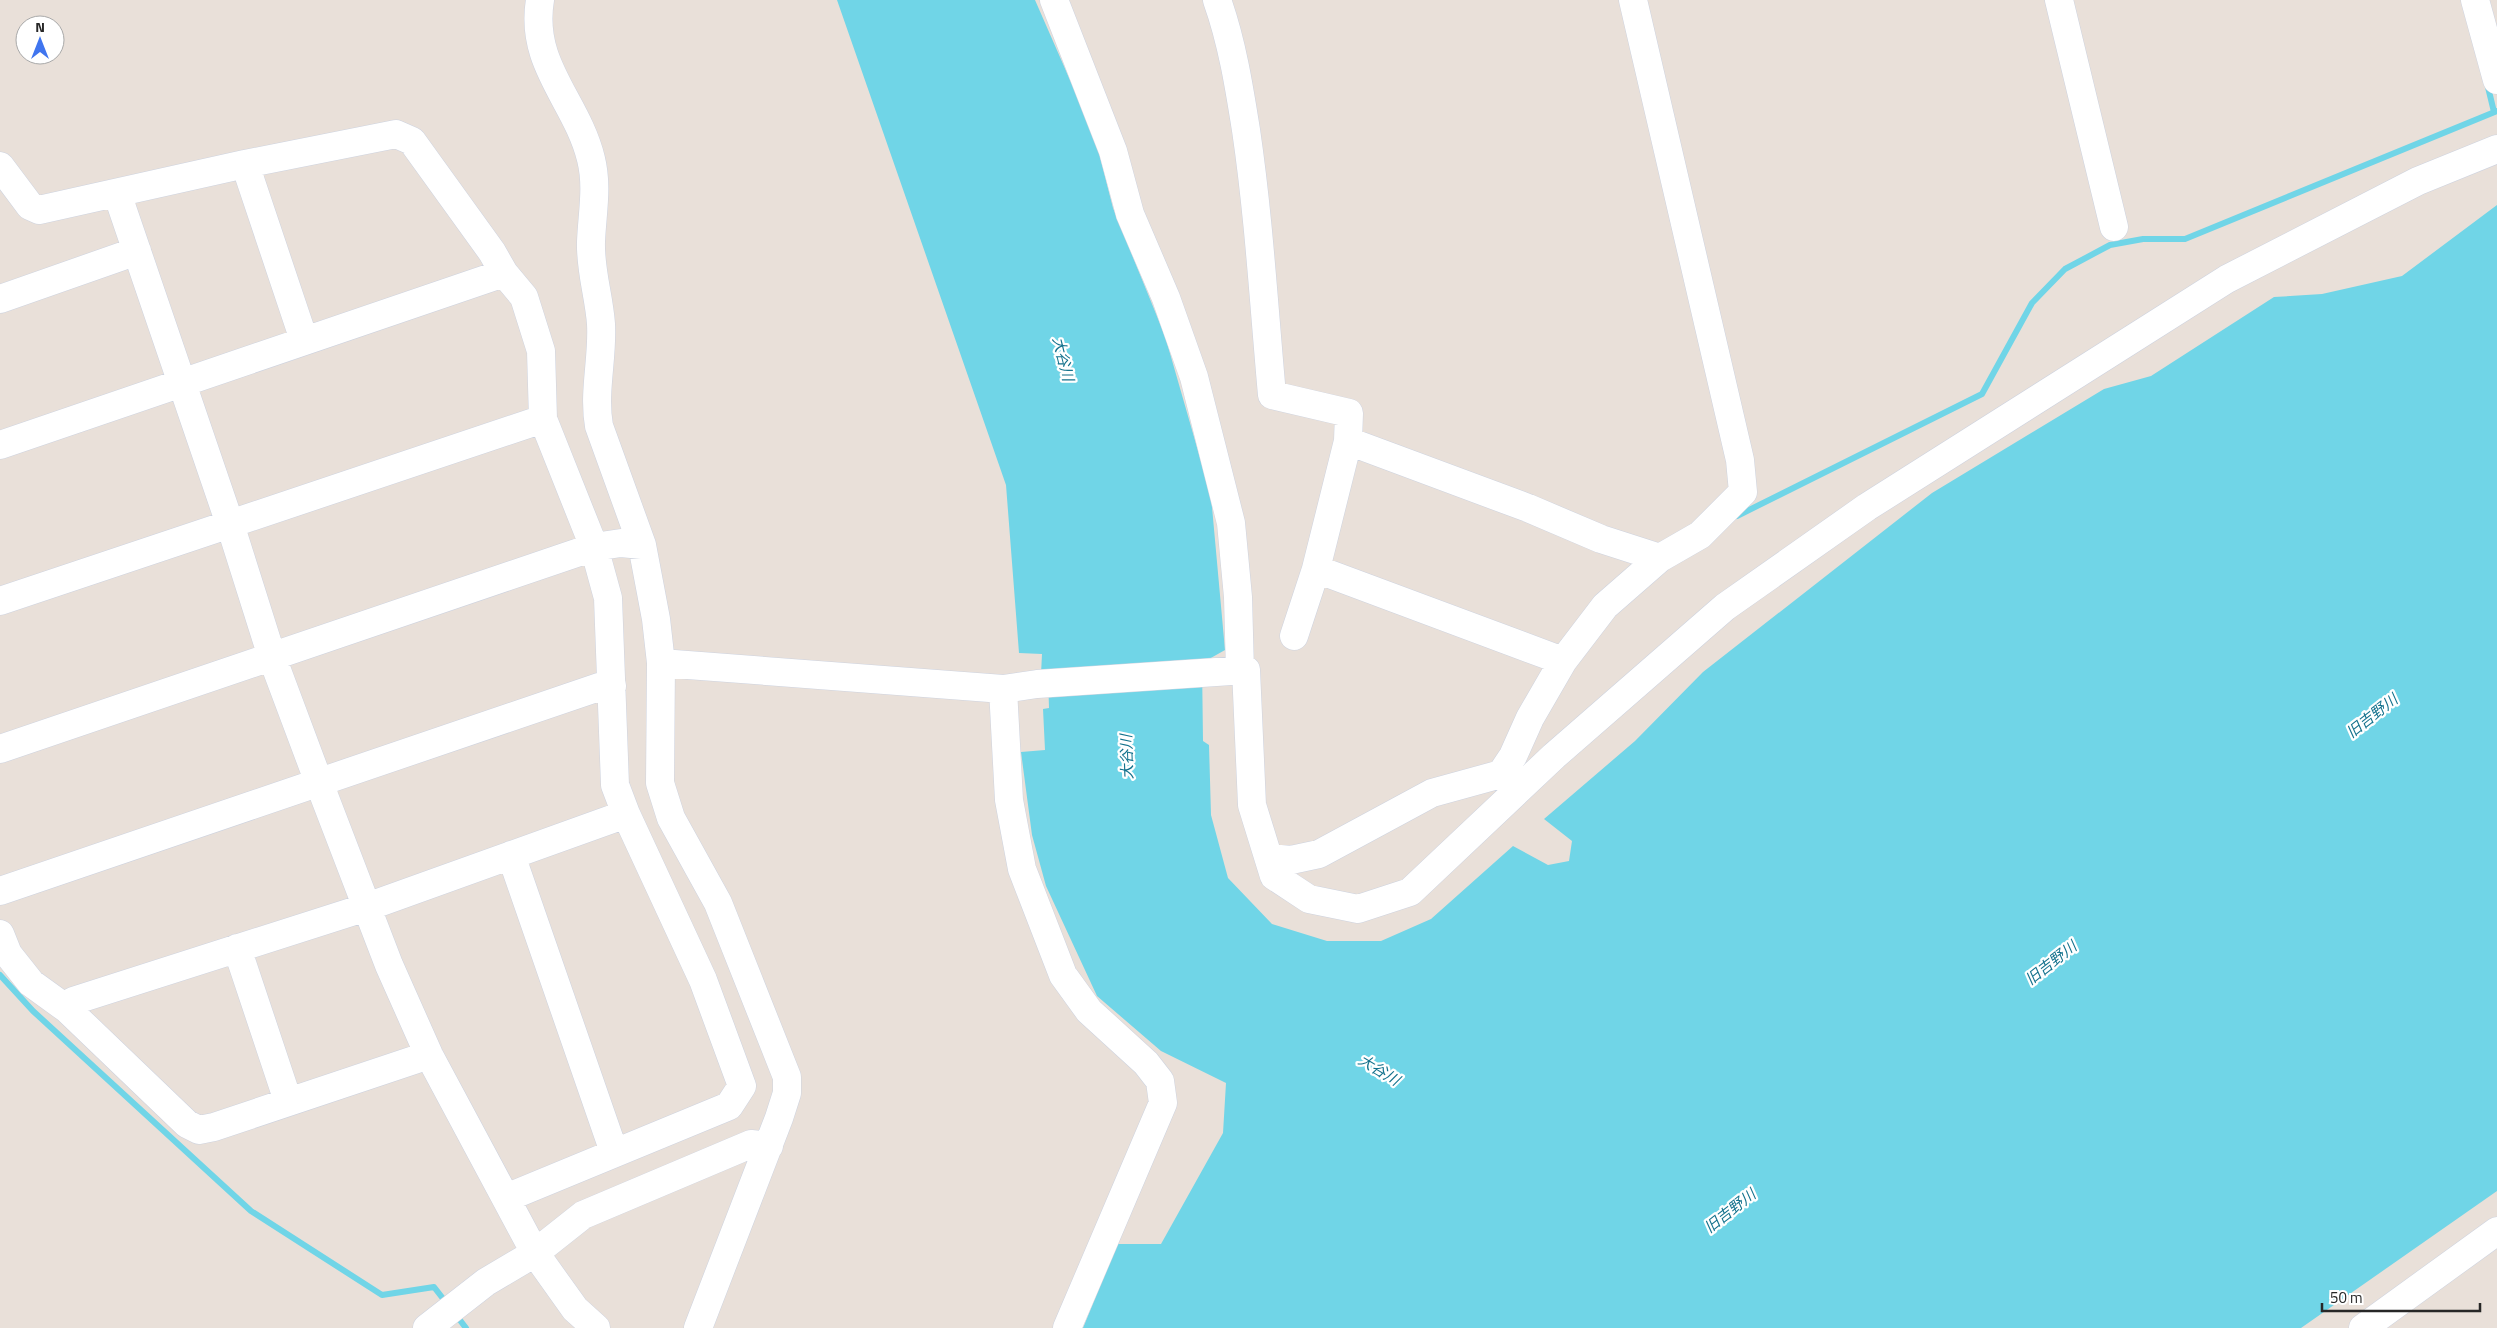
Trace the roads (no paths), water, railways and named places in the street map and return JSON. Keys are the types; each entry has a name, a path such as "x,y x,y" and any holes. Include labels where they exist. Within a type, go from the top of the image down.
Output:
{"street":[{"path":"540,0 539,40 591,158 596,183 591,265 601,323 601,354 596,408 599,426 642,545 661,663 660,783 671,818 718,903 787,1077 787,1094 769,1146 698,1328"},
{"path":"1054,0 1113,151 1130,214 1166,298 1194,377 1231,523 1238,597 1232,671"},
{"path":"1217,0 1226,24 1240,89 1255,186 1272,395 1350,413 1348,441 1316,569 1294,636"},
{"path":"1269,858 1291,860 1319,854 1432,793 1501,774 1563,661 1605,606 1660,558 1700,534 1742,492 1740,460 1633,0"},
{"path":"2059,0 2114,227"},
{"path":"2475,0 2497,80"},
{"path":"0,166 30,206 39,210 246,164 396,134 412,141 492,252 504,272 524,297 541,351 543,419 594,547 608,598 615,785 626,814 703,980 742,1086 729,1106 506,1198"},
{"path":"661,663 1004,689 1037,684 1246,670 1252,805 1260,836 1274,876 1309,899 1358,909 1410,892 1554,756 1725,608 1867,507 2227,279 2418,181 2497,149"},
{"path":"246,164 304,340"},
{"path":"117,193 230,524 272,657 389,965 429,1055 535,1253 575,1309 596,1328"},
{"path":"0,299 137,251"},
{"path":"0,444 504,272"},
{"path":"0,601 543,419"},
{"path":"1348,441 1528,508 1601,539 1660,558"},
{"path":"0,749 594,547 620,543 642,545"},
{"path":"1316,569 1563,661"},
{"path":"0,891 318,780 599,687 612,686"},
{"path":"1004,689 1009,800 1022,869 1064,975 1089,1011 1146,1063 1160,1080 1163,1103 1067,1328"},
{"path":"67,1009 73,1001 367,907 626,814"},
{"path":"511,855 614,1152"},
{"path":"0,934 8,954 31,983 67,1009 187,1124 198,1130 214,1127 429,1055"},
{"path":"236,948 288,1101"},
{"path":"430,1326 476,1289 535,1253 583,1215 751,1144 769,1146"},
{"path":"2363,1328 2497,1231"}],"water":[{"path":"837,0 1035,0 1095,137 1113,208 1165,336 1211,496 1225,650 1202,663 1203,741 1209,745 1211,815 1228,878 1272,924 1327,941 1381,941 1431,919 1513,846 1548,865 1569,861 1572,841 1544,819 1635,741 1703,672 1932,493 2104,389 2151,376 2274,297 2322,294 2402,276 2497,205 2497,1191 2301,1328 1083,1328 1117,1244 1161,1244 1223,1133 1226,1083 1161,1051 1097,996 1046,886 1032,835 1021,752 1045,750 1043,709 1049,708 1048,675 1041,674 1042,654 1019,653 1006,485"}],"waterway":[{"path":"2487,83 2494,112"},
{"path":"1737,516 1982,394 2032,303 2065,269 2110,245 2143,239 2185,239 2497,111"},
{"path":"0,975 33,1011 251,1211 382,1295 434,1287 448,1305"},
{"path":"456,1315 466,1328"}],"water label":[{"name":"大谷川","path":"1063,359"},
{"name":"旧吉野川","path":"2372,716"},
{"name":"大谷川","path":"1127,757"},
{"name":"旧吉野川","path":"2051,963"},
{"name":"大谷川","path":"1379,1070"},
{"name":"旧吉野川","path":"1730,1211"}]}
